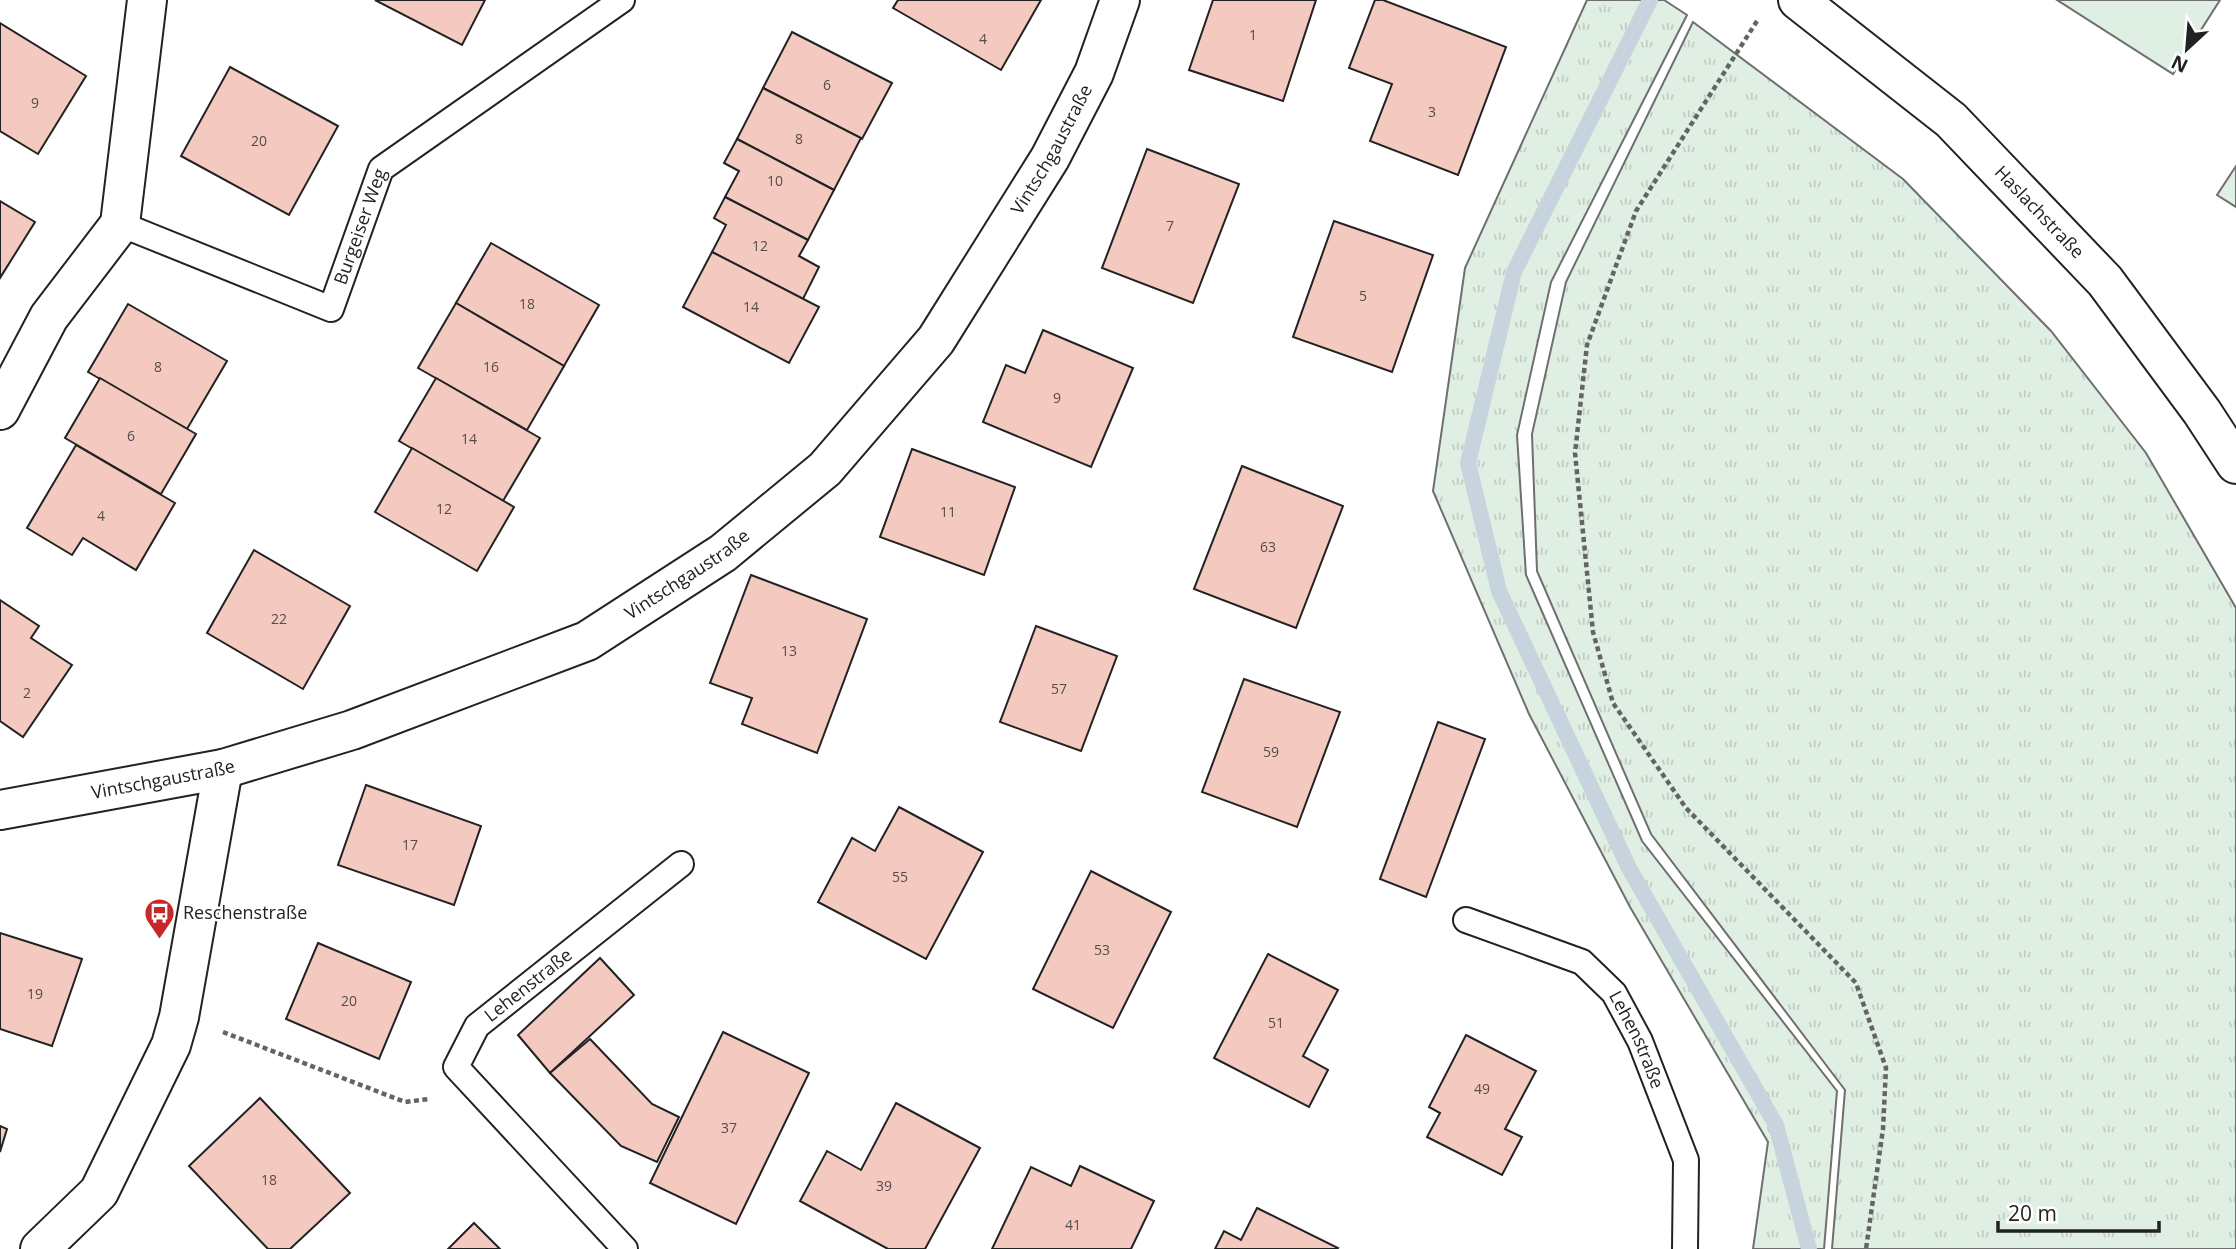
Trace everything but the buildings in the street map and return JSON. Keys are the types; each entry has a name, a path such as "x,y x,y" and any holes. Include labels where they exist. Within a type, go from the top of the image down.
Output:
{"street":[{"path":"0,410 49,317 120,224 147,0"},
{"name":"Vintschgaustraße","path":"0,810 223,769 352,730 587,641 723,553 825,469 944,329 1050,158 1094,72 1120,0"},
{"name":"Haslachstraße","path":"1780,6 1951,120 2105,281 2202,412 2236,464"},
{"path":"40,1249 99,1192 171,1045 179,1017 223,769"}],"lane":[{"name":"Burgeiser Weg","path":"120,224 331,309 380,169 622,0"},
{"name":"Lehenstraße","path":"625,1249 456,1067 477,1026 681,864"},
{"name":"Lehenstraße","path":"1466,920 1582,962 1614,993 1640,1041 1686,1160 1685,1249"}],"path":[{"path":"1780,6 1636,211 1587,345 1575,453 1593,632 1613,703 1686,808 1856,983 1886,1068 1883,1129 1866,1249"},
{"path":"179,1017 405,1102 478,1091"}],"green space":[{"path":"1587,0 1664,0 1687,15 1551,282 1517,435 1526,575 1642,841 1837,1091 1824,1249 1753,1249 1768,1142 1630,907 1529,714 1433,491 1465,268"},
{"path":"2057,0 2220,0 2173,74"},
{"path":"1693,22 1903,179 2051,331 2146,453 2236,608 2236,1249 1832,1249 1845,1090 1651,834 1537,571 1532,434 1566,282"},
{"path":"2236,166 2236,207 2217,195"}],"waterway":[{"path":"1650,0 1514,272 1468,463 1499,591 1629,868 1776,1125 1809,1249"}],"place":[{"name":"Reschenstraße","path":"160,940"}]}
